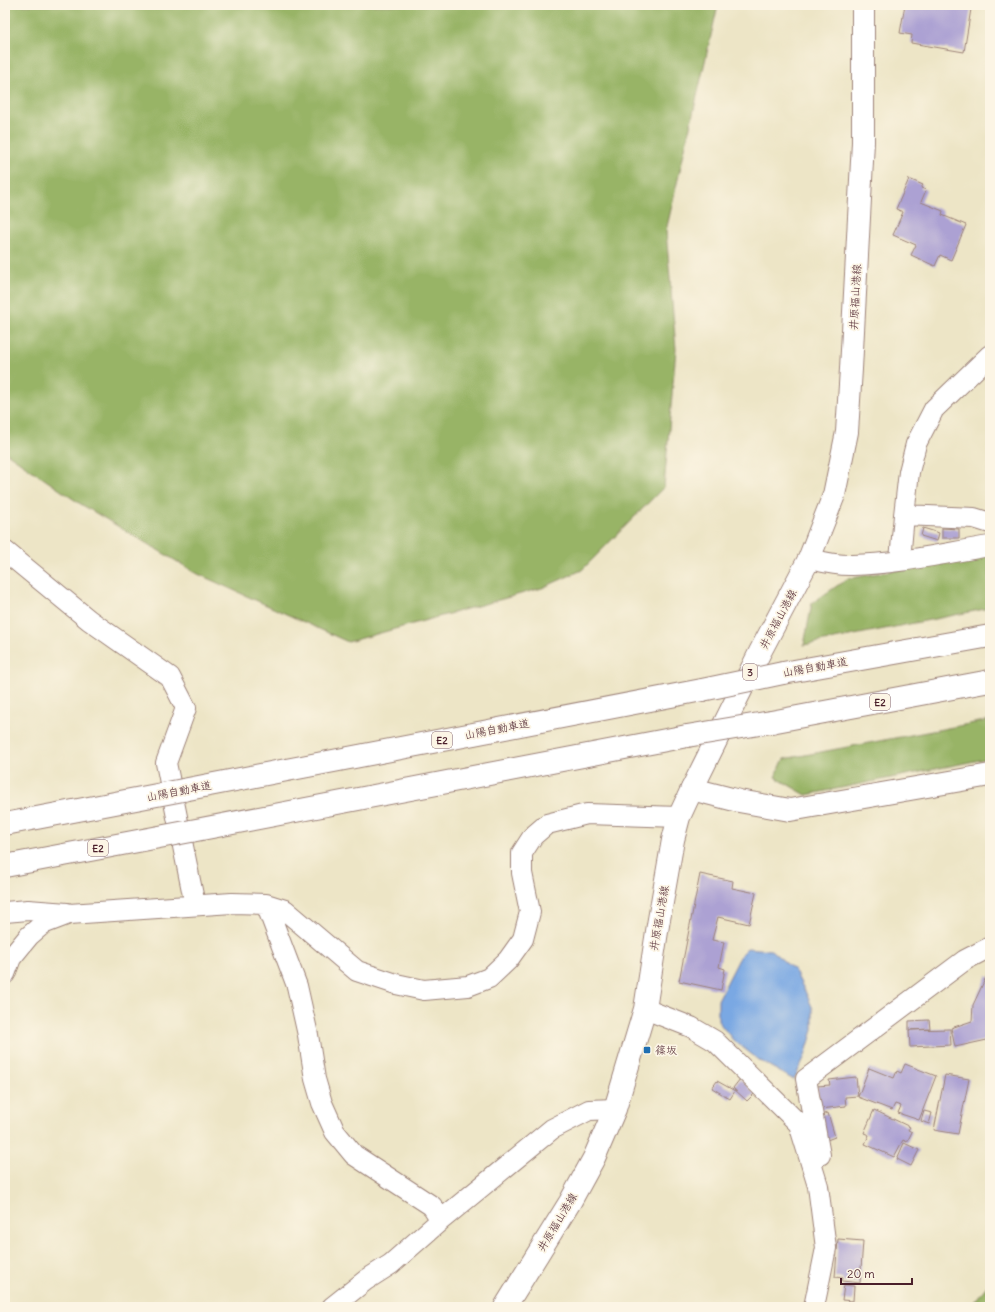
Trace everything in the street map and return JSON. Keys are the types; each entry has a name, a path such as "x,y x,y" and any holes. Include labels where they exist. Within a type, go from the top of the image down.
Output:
{"main road":[{"name":"井原福山港線","path":"505,1307 570,1202 594,1158 615,1109 645,1008 673,840 680,817 692,789 757,659 809,559 834,495 847,432 863,142 863,5"},
{"name":"山陽自動車道","path":"5,824 784,673 990,636"},
{"name":"E2","path":"5,866 687,736 771,722 990,681"},
{"path":"692,789 739,801 790,810 990,775"},
{"path":"5,876 122,843"}],"street":[{"path":"900,560 909,472 916,444 934,409 990,355"},
{"path":"904,515 974,518 990,523"},
{"path":"809,559 828,563 851,565 900,560 990,546"},
{"path":"5,551 89,620 170,676 186,708 166,763 195,905"},
{"path":"5,912 28,910 69,914 232,903 266,904 285,910 357,971 396,984 424,990 468,986 489,978 508,960 523,939 530,912 522,873 522,853 533,836 547,824 587,814 680,817"},
{"path":"266,904 297,986 308,1035 315,1078 322,1103 335,1132 354,1155 432,1206 441,1220"},
{"path":"5,974 10,958 29,936 43,924 69,914"},
{"path":"818,1186 826,1182 806,1079 965,960 990,946"},
{"path":"645,1008 692,1027 715,1041 799,1124 818,1186 826,1248 814,1307"},
{"path":"332,1307 366,1280 391,1264 441,1220 552,1129 589,1110 615,1109"}],"green space":[{"path":"5,5 718,5 666,231 676,349 664,487 582,570 542,588 348,642 198,574 79,503 5,452"},
{"path":"990,552 990,608 804,645 812,603 847,579"},
{"path":"990,720 990,758 806,795 775,777 784,759"},
{"path":"990,1282 990,1307 970,1307"}],"water":[{"path":"747,948 771,950 794,970 813,1009 813,1030 805,1056 794,1080 759,1060 733,1040 718,1021 718,1000 742,953"}],"building":[{"path":"905,5 943,5 971,9 964,52 911,43 912,35 900,33"},
{"path":"909,179 923,185 921,188 926,190 921,202 943,211 942,215 966,225 951,260 940,255 935,266 911,255 916,245 893,235 903,212 896,209"},
{"path":"923,528 939,533 937,541 921,536"},
{"path":"942,528 959,529 959,538 942,538"},
{"path":"700,874 733,881 732,888 756,893 749,924 718,917 712,940 724,942 719,967 725,969 721,990 679,981"},
{"path":"987,975 990,977 990,1010 987,1040 955,1047 951,1028 972,1021 973,1005"},
{"path":"929,1020 930,1029 909,1030 909,1021"},
{"path":"950,1029 951,1045 910,1047 909,1030"},
{"path":"905,1064 936,1076 919,1120 898,1113 901,1106 895,1104 892,1110 858,1097 869,1068 894,1078 897,1071 901,1073"},
{"path":"945,1075 969,1079 958,1134 934,1130"},
{"path":"856,1077 858,1096 845,1097 846,1106 820,1109 817,1086 830,1085 829,1080"},
{"path":"740,1079 755,1093 747,1101 733,1088"},
{"path":"717,1081 735,1091 730,1099 712,1088"},
{"path":"874,1110 910,1127 908,1130 912,1132 907,1142 903,1140 894,1157 865,1144 869,1135 864,1133"},
{"path":"924,1111 932,1113 929,1124 921,1121"},
{"path":"828,1113 835,1137 827,1140 820,1115"},
{"path":"904,1143 919,1150 911,1166 897,1159"},
{"path":"838,1239 863,1241 860,1283 842,1281 843,1278 835,1277"},
{"path":"844,1285 854,1286 853,1301 842,1300"}],"place":[{"name":"篠坂","path":"647,1050"}]}
